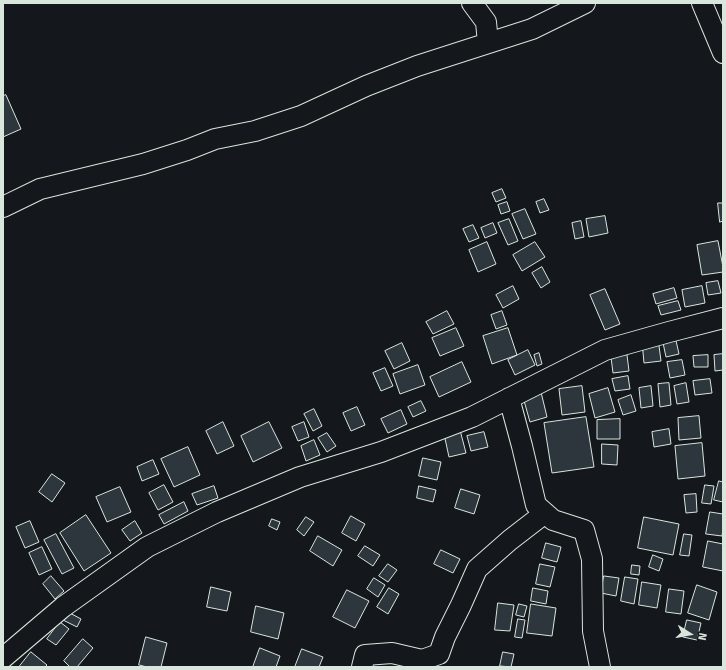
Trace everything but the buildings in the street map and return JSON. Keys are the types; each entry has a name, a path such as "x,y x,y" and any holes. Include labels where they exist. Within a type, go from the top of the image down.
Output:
{"street":[{"path":"472,3 486,22 488,43"},
{"path":"3,207 40,189 143,164 187,150 215,139 255,130 301,116 366,86 417,66 532,29 585,3"},
{"path":"702,3 723,53"},
{"path":"3,658 63,606 147,547 217,512 300,477 381,452 472,417 605,350 723,318"},
{"path":"509,398 536,505 553,520 584,530 592,560 593,631 600,667"},
{"path":"362,667 365,655 392,653 422,660 440,654 445,637 478,569 510,540 545,513"}]}
